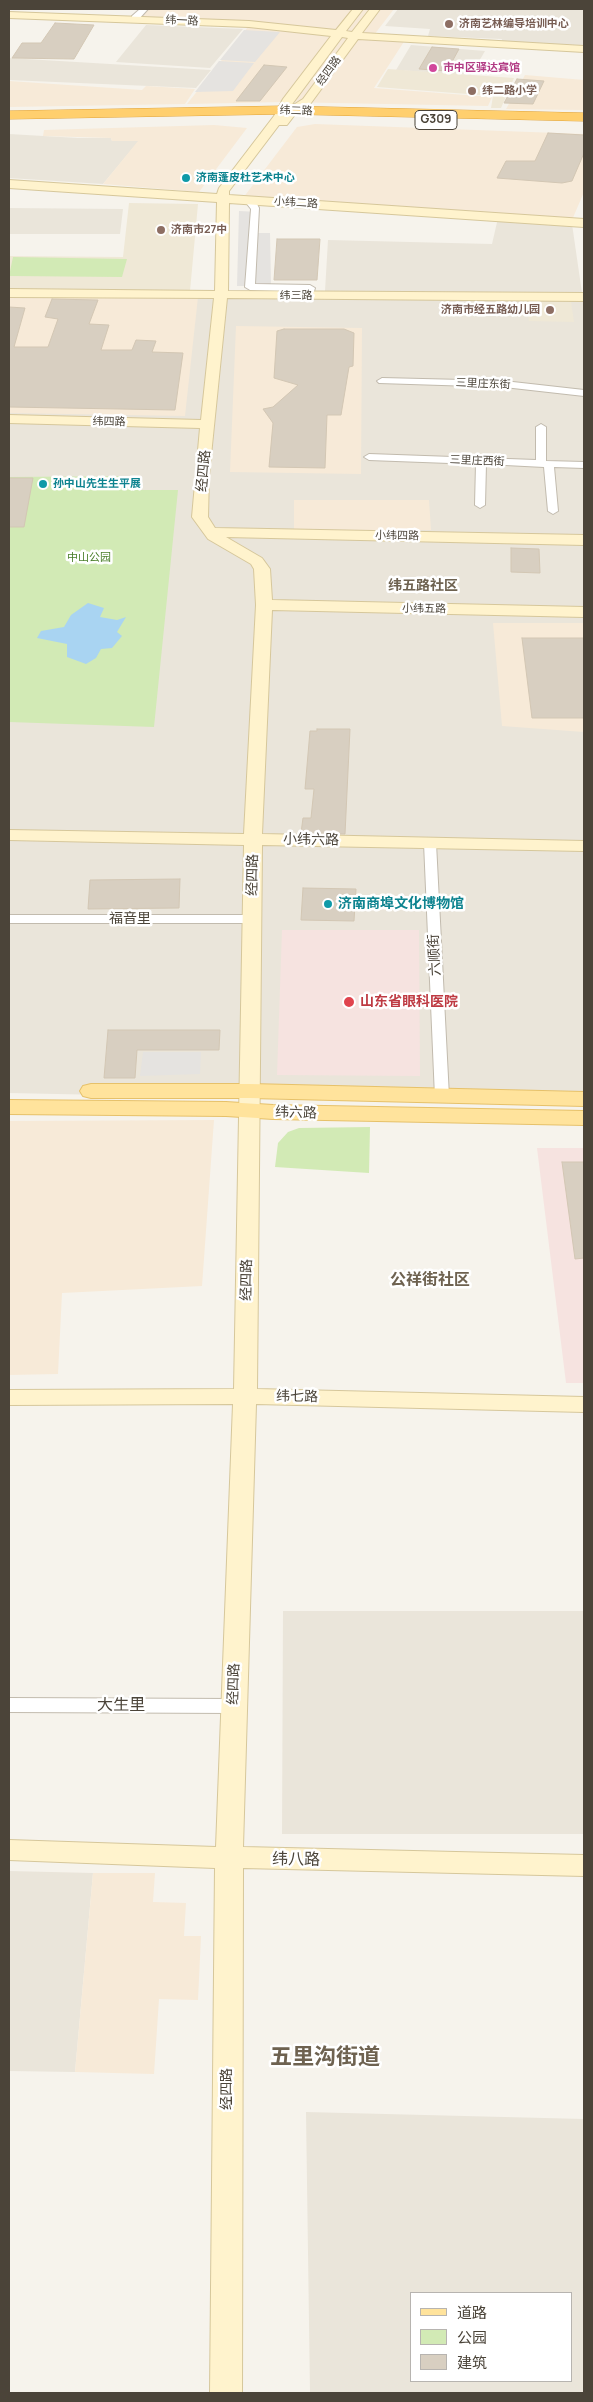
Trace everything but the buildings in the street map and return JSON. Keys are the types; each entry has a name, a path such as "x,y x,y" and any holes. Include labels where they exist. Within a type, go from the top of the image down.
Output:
{"highway":[{"name":"纬二路","path":"9,122 286,114 584,124"},
{"name":"纬二路","path":"9,115 584,116"}],"main road":[{"name":"经四路","path":"286,114 287,100 358,9"},
{"name":"经四路","path":"226,2393 229,1858 245,1396 253,839 264,604 262,569 258,561 228,546 210,532 200,517 202,475 221,295 222,198 230,193 286,114 307,101 375,9"},
{"name":"纬一路","path":"9,17 135,18 249,24 355,36 584,49"},
{"name":"纬一路","path":"9,17 245,26 338,34"},
{"name":"小纬二路","path":"9,184 584,223"},
{"name":"纬三路","path":"9,293 584,297"},
{"name":"纬四路","path":"9,419 208,424"},
{"name":"小纬四路","path":"210,532 584,540"},
{"name":"小纬五路","path":"264,604 584,612"},
{"name":"小纬六路","path":"9,835 584,846"},
{"name":"纬六路","path":"9,1091 584,1118"},
{"name":"纬六路","path":"9,1106 442,1097 584,1099"},
{"name":"纬七路","path":"9,1397 245,1396 584,1405"},
{"name":"纬八路","path":"9,1850 229,1858 584,1866"}],"street":[{"path":"135,18 144,9"},
{"path":"251,200 255,208 250,287 310,288 309,296"},
{"name":"三里庄东街","path":"382,381 504,384 584,393"},
{"path":"541,427 553,510"},
{"name":"三里庄西街","path":"369,456 584,465"},
{"path":"480,505 481,461"},
{"name":"六顺街","path":"430,843 442,1097"},
{"name":"福音里","path":"9,919 252,919"},
{"name":"大生里","path":"9,1705 233,1706"}],"shaded area":[{"path":"146,9 394,9 374,35 407,37 374,88 492,97 488,106 283,102 187,104 251,23 136,18"},
{"path":"398,9 584,9 584,45 501,43 502,39 428,36 430,29 385,26"},
{"path":"146,25 243,29 210,68 116,62"},
{"path":"244,30 280,32 255,62 220,60"},
{"path":"411,45 485,51 471,75 396,70"},
{"path":"9,58 211,70 196,88 9,80"},
{"path":"219,61 254,63 233,91 195,92"},
{"name":"纬二路小学","path":"388,69 514,78 501,108 491,108 493,96 377,87"},
{"path":"525,75 584,80 584,110 506,109"},
{"path":"9,81 142,90 146,86 195,89 185,104 9,107"},
{"path":"315,124 584,134 584,192 572,220 243,198 297,127"},
{"path":"214,125 247,128 199,192 103,184 138,141 112,141 111,138 43,136 44,130"},
{"path":"9,134 139,141 103,184 9,178"},
{"name":"济南市27中","path":"129,203 198,204 190,291 9,289 9,256 123,257"},
{"path":"9,208 123,209 120,234 9,234"},
{"path":"239,211 259,212 257,233 270,233 271,286 237,286"},
{"path":"498,218 572,224 582,293 325,291 328,240 492,244"},
{"path":"9,293 584,298 584,1105 9,1093"},
{"path":"9,295 198,297 185,416 9,413"},
{"name":"济南市经五路幼儿园","path":"526,301 571,302 574,322 529,321"},
{"path":"236,326 362,328 361,474 230,472"},
{"path":"294,500 429,500 431,530 294,530"},
{"path":"493,623 584,623 584,732 502,726"},
{"name":"山东省眼科医院","path":"282,930 419,930 420,1076 277,1075"},
{"path":"143,1052 201,1052 200,1074 140,1076"},
{"path":"214,1120 202,1286 62,1293 58,1374 9,1375 9,1121"},
{"path":"537,1148 584,1148 584,1383 566,1383"},
{"path":"283,1611 584,1611 584,1834 282,1834"},
{"path":"9,1871 93,1873 75,2072 9,2071"},
{"path":"93,1873 155,1873 153,1902 186,1903 184,1936 201,1936 198,2000 159,1999 154,2074 75,2072"},
{"path":"306,2112 584,2119 584,2393 310,2393"}],"green space":[{"path":"13,257 127,259 122,277 9,276"},
{"name":"中山公园","path":"133,476 132,490 178,490 154,727 9,722 9,477"},
{"path":"370,1127 369,1173 275,1167 278,1143 288,1132 299,1128"}],"water":[{"path":"88,603 104,608 100,617 117,620 126,617 117,632 122,636 112,648 101,649 96,658 86,664 67,657 67,644 37,638 41,631 64,627 71,615"}],"place":[{"name":"济南艺林编导培训中心","path":"449,24"},
{"name":"市中区驿达宾馆","path":"433,68"},
{"name":"纬二路小学","path":"472,91"},
{"name":"济南蓬皮杜艺术中心","path":"186,178"},
{"name":"济南市27中","path":"161,230"},
{"name":"济南市经五路幼儿园","path":"550,310"},
{"name":"孙中山先生生平展","path":"43,484"},
{"name":"济南商埠文化博物馆","path":"328,904"},
{"name":"山东省眼科医院","path":"349,1002"}],"district":[{"name":"纬五路社区","path":"423,586"},
{"name":"公祥街社区","path":"430,1281"},
{"name":"五里沟街道","path":"325,2058"}]}
